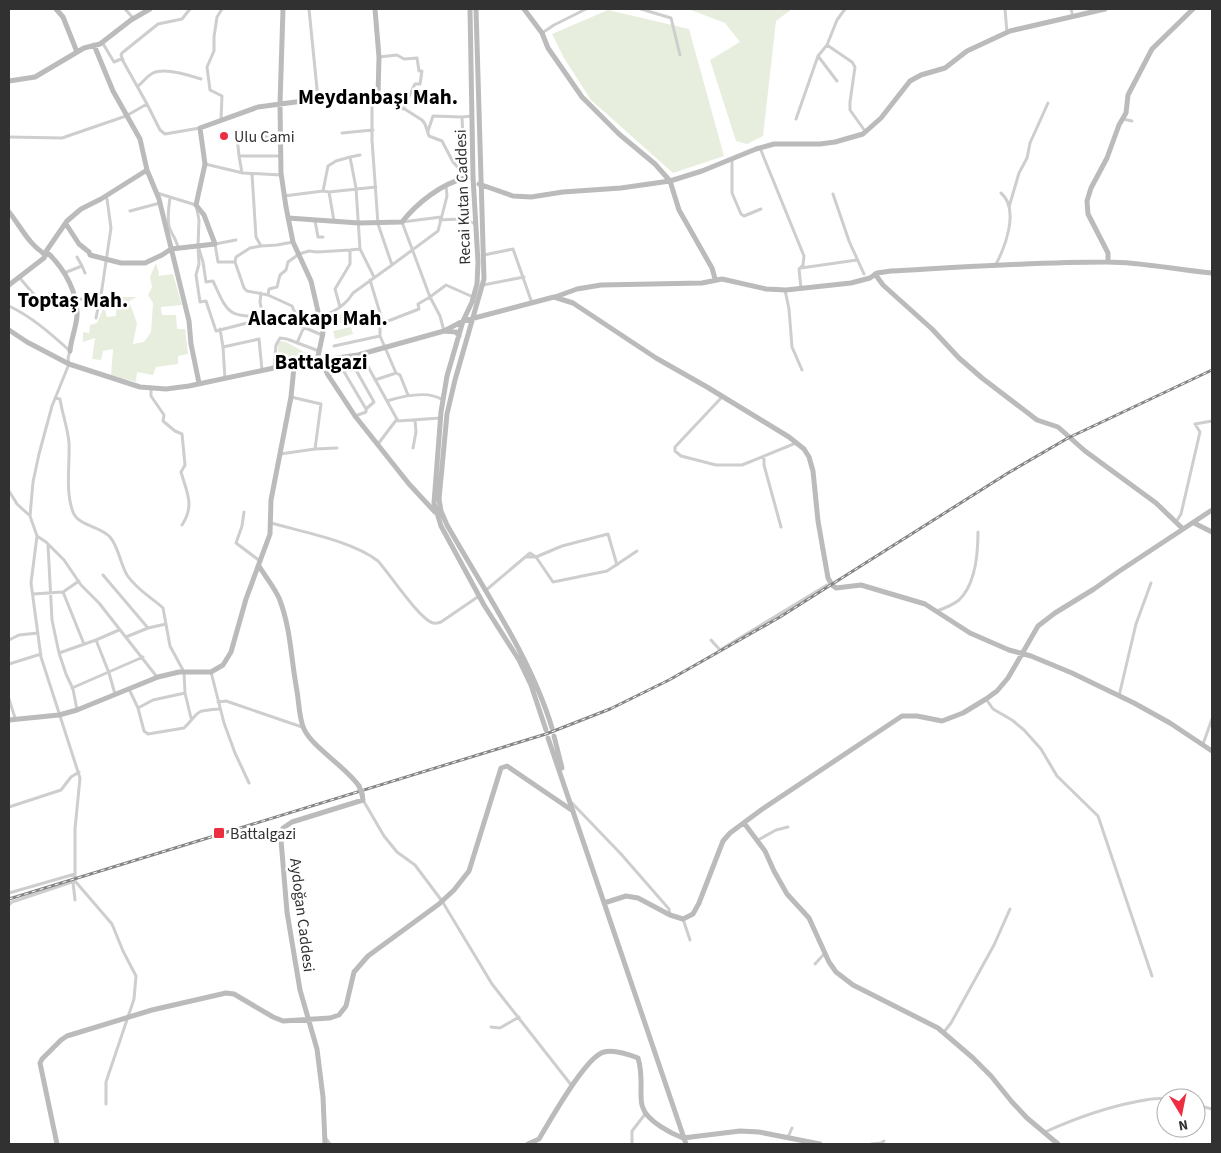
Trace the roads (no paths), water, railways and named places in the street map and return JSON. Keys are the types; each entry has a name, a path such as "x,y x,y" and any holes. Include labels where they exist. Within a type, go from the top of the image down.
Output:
{"street":[{"path":"56,9 63,17 77,52"},
{"path":"125,9 133,18"},
{"path":"9,82 35,77 77,52 102,42 133,18 150,9"},
{"path":"190,9 182,19 158,24 121,55 160,130 164,134 200,128 258,108 280,104 318,99 375,96 392,101 422,120 429,136 442,141 452,162 467,177 480,184 513,196 531,197 670,181 774,144 828,143 866,132 881,118 910,81 916,77 945,68 966,51 1007,33 1105,9"},
{"path":"221,120 222,96 210,90 207,67 214,51 217,17 222,9"},
{"path":"283,9 280,137 284,196 293,242 311,281 319,317 322,335 317,361"},
{"path":"309,9 318,99"},
{"path":"375,9 379,57 372,130 378,224 392,265"},
{"name":"Recai Kutan Caddesi","path":"439,512 435,493 440,418 447,376 477,284 478,262 475,224 467,177 472,116 470,9"},
{"name":"Recai Kutan Caddesi","path":"439,512 447,414 482,286 483,255 476,9"},
{"path":"524,9 582,97 619,134 655,164 670,181 679,210 712,268 714,279"},
{"path":"542,34 554,25 586,9"},
{"path":"641,9 671,18 680,55"},
{"path":"796,119 818,56 827,45 838,20 846,9"},
{"path":"1005,9 1005,28 1007,33"},
{"path":"1071,9 1073,17"},
{"path":"1108,262 1108,253 1088,214 1087,201 1091,188 1107,158 1126,113 1128,95 1152,49 1193,9"},
{"path":"102,42 114,62 122,59 123,61"},
{"path":"94,45 113,91 140,139 147,170 160,203 189,321 191,344 199,383"},
{"path":"827,45 852,62 856,67 850,110 866,132"},
{"path":"379,57 397,55 404,59 417,58 420,71 422,71 422,77 420,84 415,84 403,109"},
{"path":"818,56 837,81"},
{"path":"138,86 149,74 156,71 177,72 200,79"},
{"path":"994,266 1008,236 1009,207 1019,173 1027,158 1030,143 1048,103"},
{"path":"9,138 62,138 126,116 147,104"},
{"path":"428,131 433,116 472,116"},
{"path":"462,117 464,160 467,177"},
{"path":"1122,119 1132,121"},
{"path":"200,128 205,164 196,205 199,220 199,264 196,275 200,302 206,301 216,331 250,322 250,317"},
{"path":"342,133 372,130"},
{"path":"242,173 237,136 280,137"},
{"path":"760,148 804,256 803,265 800,268 801,288"},
{"path":"323,191 328,166 336,161 360,155"},
{"path":"239,156 281,156"},
{"path":"350,158 356,188 360,249 374,277"},
{"path":"732,159 732,193 741,214 744,216 761,209"},
{"path":"205,164 242,173 282,175"},
{"path":"9,285 18,276 44,258 47,250 66,224 81,209 147,170"},
{"path":"252,174 256,237 261,246"},
{"path":"402,222 411,210 432,194 467,177"},
{"path":"293,242 261,246 243,251 236,257 234,262 247,291 268,295 292,306 295,313 307,320 331,313 370,280 436,234 447,196 446,186"},
{"path":"284,196 376,187"},
{"path":"330,192 334,222"},
{"path":"156,193 196,205 204,215 215,244 218,262 234,262"},
{"path":"1001,193 1009,207"},
{"path":"833,194 864,274"},
{"path":"96,318 111,228 105,196"},
{"path":"170,197 168,222 178,248"},
{"path":"130,211 160,203"},
{"path":"9,212 36,248 46,255 49,254 57,262 73,289 77,317 68,358 69,364 55,398 33,482 30,516 37,536 31,583 41,654 80,778 75,829 74,900"},
{"path":"288,218 359,224 441,218 467,220 475,224"},
{"path":"314,220 318,237 323,237"},
{"path":"402,222 430,297 440,316 444,331"},
{"path":"66,224 79,244 90,255 121,264 145,263 171,249 236,240"},
{"path":"198,246 206,282 213,281 224,306 235,314 243,317 263,316 284,319 322,335"},
{"path":"268,295 269,289 277,287 280,275 286,270 288,262 299,254 309,251 360,249"},
{"path":"483,255 513,249 532,303"},
{"path":"340,307 335,289 350,264 350,250"},
{"path":"77,256 85,273"},
{"path":"800,268 857,260"},
{"path":"9,330 27,342 69,364 140,387 166,389 274,368 294,367 317,361 361,354 444,331 464,322 577,289 601,285 702,283 714,279 722,279 766,289 784,290 851,283 875,274 891,271 1052,262 1140,264 1212,273"},
{"path":"63,273 82,266"},
{"path":"875,274 883,285 982,378 1037,420 1058,427 1085,451 1156,503 1183,529"},
{"path":"18,276 36,297"},
{"path":"482,286 524,276"},
{"path":"370,280 382,323 380,324 380,336 408,395"},
{"path":"382,323 419,309 418,304 446,285 473,297"},
{"path":"784,290 789,309 792,347 802,370"},
{"path":"262,293 260,302 263,316"},
{"path":"554,297 573,303 656,358 804,449 809,457 813,471 818,521 828,578 836,588 864,586 925,604 970,633 1009,650 1072,673 1119,696 1170,723 1212,751"},
{"path":"75,298 99,303"},
{"path":"9,306 23,312 44,327 70,350"},
{"path":"297,343 307,320"},
{"path":"220,330 224,347 225,379"},
{"path":"444,331 456,332 459,336"},
{"path":"334,346 380,336"},
{"path":"274,368 278,340 284,338 320,352"},
{"path":"224,347 259,340 262,371"},
{"path":"361,354 398,420 440,418"},
{"path":"317,361 324,364 328,375 355,416 409,484 439,512 448,526 533,679 549,729 523,668 441,526 439,512"},
{"path":"9,720 59,715 77,710 158,677 184,672 211,672 222,665 231,652 246,599 270,534 272,500 291,397 294,367"},
{"path":"328,375 344,370 356,370 367,367"},
{"path":"344,370 366,409"},
{"path":"355,416 366,412 366,409 374,402 356,370"},
{"path":"375,380 396,373"},
{"path":"151,388 151,396 164,415 163,421 182,434 185,465 181,472 188,490 189,502 188,515 182,525"},
{"path":"387,401 408,395 438,397 443,400"},
{"path":"291,397 321,404 315,449"},
{"path":"722,397 675,447 675,451 681,456 716,465 742,465 797,443"},
{"path":"55,398 60,398 69,442 70,498 73,514 82,522 97,528 109,536 116,547 127,575 140,591 164,608 170,646 184,672 185,693 191,718"},
{"path":"378,444 397,418"},
{"path":"413,448 416,432 415,420"},
{"path":"1176,522 1181,514 1200,432 1195,424 1212,420"},
{"path":"280,454 337,448"},
{"path":"764,456 764,465 781,527"},
{"path":"9,491 17,504 30,516"},
{"path":"604,903 626,896 638,898 670,915 683,919 693,914 723,841 730,833 761,810 902,716 917,716 942,721 963,713 997,692 1008,678 1038,626 1212,510"},
{"path":"244,512 242,526 236,543 260,563 278,597 290,643 303,728 316,744 352,776 359,786 363,800 384,836 397,852 415,865 442,901 492,984 572,1086"},
{"path":"270,523 334,541 370,555 378,561 418,611 434,624 441,622 480,596"},
{"path":"1194,523 1212,532"},
{"path":"936,612 960,599 969,583 976,568 978,532"},
{"path":"536,557 562,546 608,534 617,566"},
{"path":"37,536 64,560 158,677"},
{"path":"48,544 52,620 59,653 72,688 77,710"},
{"path":"485,592 530,553 536,557 553,582 607,571 637,552"},
{"path":"103,575 148,628"},
{"path":"33,594 63,592 79,581"},
{"path":"1119,696 1136,624 1151,583"},
{"path":"711,640 720,650 827,585 832,585"},
{"path":"63,592 84,644"},
{"path":"126,637 148,628 166,624"},
{"path":"59,653 120,630"},
{"path":"9,640 19,635 38,633"},
{"path":"96,640 116,695"},
{"path":"9,664 41,654"},
{"path":"72,688 143,657"},
{"path":"211,672 219,708 235,753 249,783"},
{"path":"129,689 138,708 144,731 148,734 184,728 191,718 201,710 219,708"},
{"path":"138,708 153,700 185,693"},
{"path":"9,699 15,718"},
{"path":"986,699 994,709 1024,730 1041,749 1057,776 1098,816 1152,976"},
{"path":"218,702 226,702 250,709 303,728"},
{"path":"1203,745 1212,719"},
{"path":"551,737 573,810 686,1144"},
{"path":"57,1144 40,1062 67,1036 226,993 234,994 273,1018 283,1021 330,1018 339,1015 346,1006 354,972 368,956 442,901 469,872 501,768 507,766 573,810"},
{"path":"9,807 61,790 71,777 79,772"},
{"name":"Aydoğan Caddesi","path":"325,1144 318,1050 300,990 287,912 281,840 283,828 292,822 363,800"},
{"path":"570,800 669,909 670,915"},
{"path":"744,823 758,840 787,894 809,918 829,962 836,972 853,984 925,1020 943,1033 991,1076 1012,1102 1043,1133 1058,1144"},
{"path":"758,840 776,830 788,827"},
{"path":"9,893 75,874"},
{"path":"9,905 12,902 74,882"},
{"path":"74,882 112,924 136,976 134,999 106,1082 106,1104"},
{"path":"943,1033 951,1023 994,945 1010,909"},
{"path":"683,919 690,940"},
{"path":"815,964 825,952"},
{"path":"491,1027 500,1028 519,1017"},
{"path":"528,1144 539,1139 572,1086 595,1056 604,1051 628,1054 638,1058 642,1069 641,1093 643,1110 658,1125 675,1135 683,1138 759,1132 820,1144"},
{"path":"1043,1133 1077,1118 1113,1106 1156,1098"},
{"path":"632,1144 632,1131 646,1112"},
{"path":"788,1137 792,1128"},
{"path":"325,1137 330,1144"},
{"path":"871,1144 884,1141"}],"railway":[{"path":"9,899 546,734 610,709 669,680 780,617 1008,473 1068,438 1212,370"}],"place":[{"name":"Ulu Cami","path":"224,136"},
{"name":"Battalgazi","path":"219,833"}],"district":[{"name":"Meydanbaşı Mah.","path":"378,97"},
{"name":"Toptaş Mah.","path":"73,300"},
{"name":"Alacakapı Mah.","path":"318,318"},
{"name":"Battalgazi","path":"321,362"}]}
